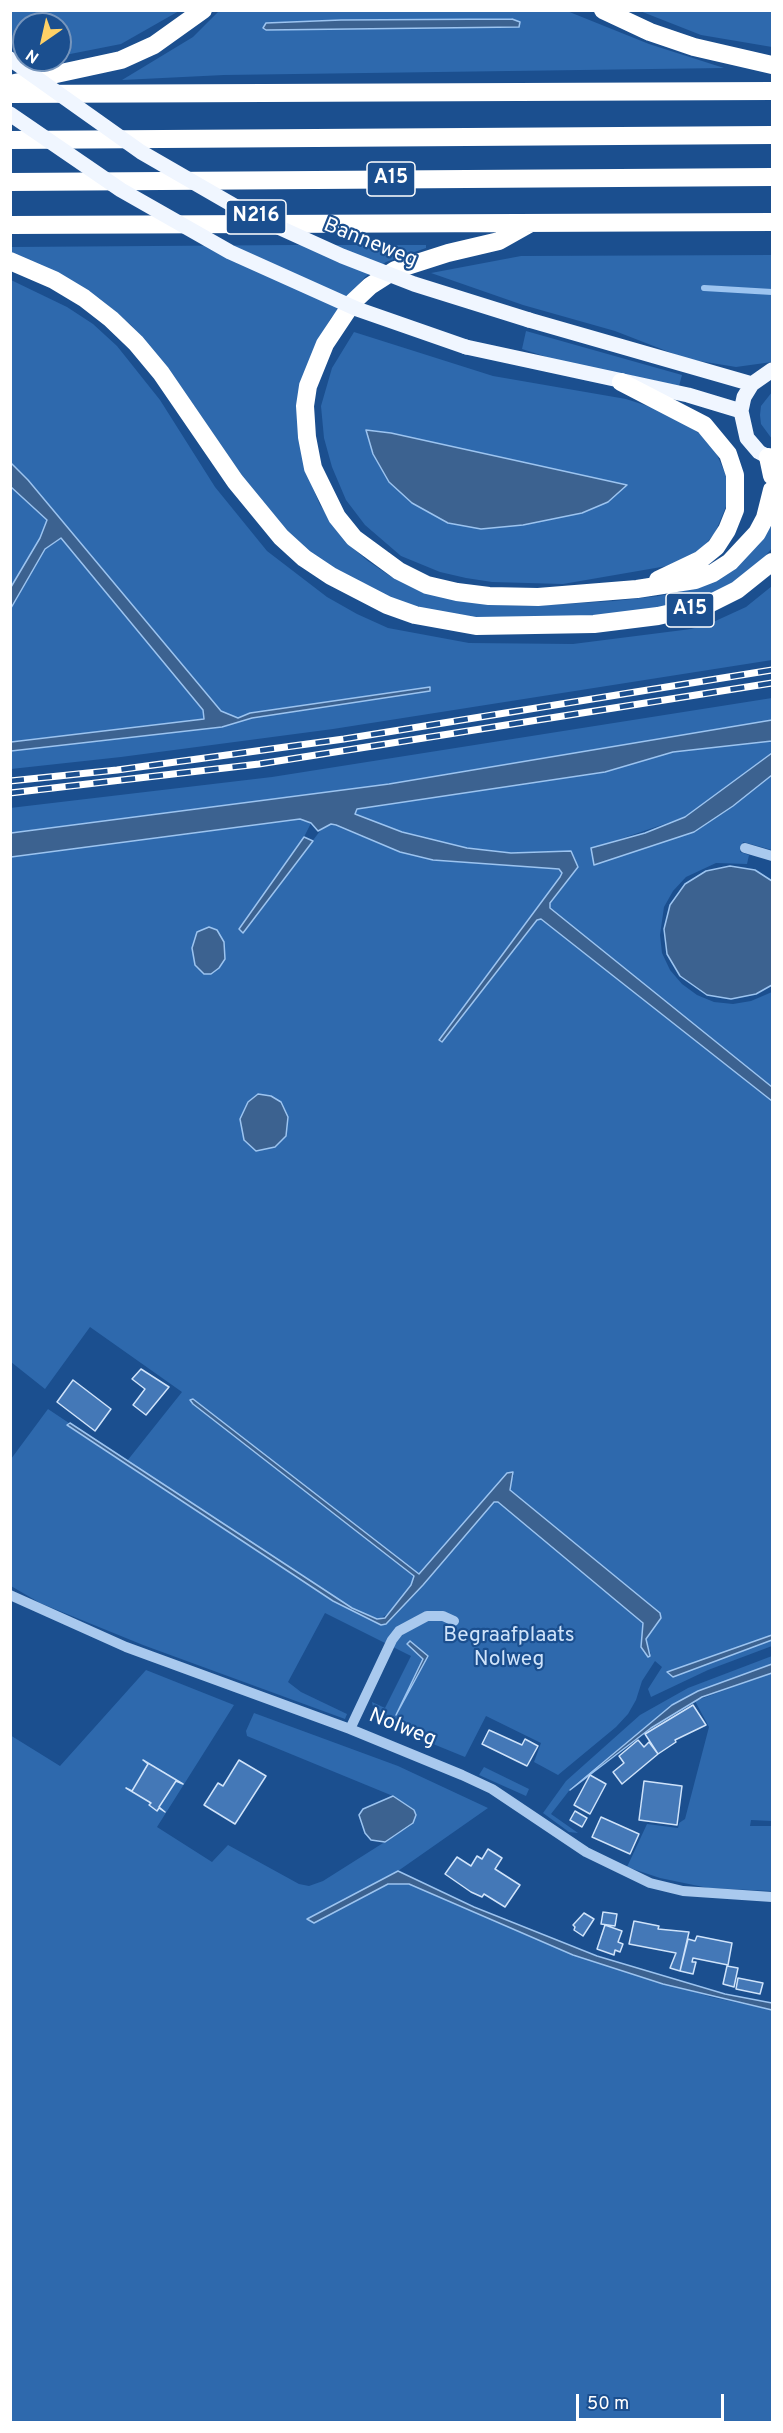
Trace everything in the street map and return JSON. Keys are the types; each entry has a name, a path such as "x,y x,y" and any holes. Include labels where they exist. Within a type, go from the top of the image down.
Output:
{"highway":[{"path":"10,84 121,60 154,45 203,10"},
{"path":"603,10 650,32 694,47 772,64"},
{"path":"10,94 772,91"},
{"name":"A15","path":"10,140 772,135"},
{"name":"A15","path":"10,182 772,177"},
{"name":"A15","path":"10,225 772,222"},
{"name":"A15","path":"531,223 499,241 448,253 395,270 370,286 354,302 325,344 308,386 305,406 307,437 313,468 337,517 354,538 399,571 427,585 457,592 499,597 567,596 638,589 695,580 713,573 730,562 757,533 765,518 772,490"},
{"name":"A15","path":"10,261 54,280 84,298 111,319 136,343 161,373 235,481 281,537 304,558 331,576 387,605 415,615 476,626 594,624 658,616 706,605 737,590 772,562"},
{"name":"A15","path":"621,382 696,419 713,432 728,454 737,493 735,510 728,530 716,547 700,560 638,589"},
{"path":"770,458 772,476"}],"main road":[{"name":"Banneweg","path":"10,59 141,152 245,212 342,256 414,284 529,320 752,384"},
{"name":"N216","path":"10,114 121,190 230,252 357,309 466,347 688,395 741,411"},
{"path":"770,458 747,438 741,411 744,397 752,384 772,370"}],"street":[{"path":"745,848 772,856"},
{"name":"Nolweg","path":"10,1595 126,1647 350,1729 492,1789 586,1852 650,1883 683,1891 772,1897"},
{"path":"350,1729 392,1640 399,1631 427,1616 442,1616 454,1622"}],"green space":[{"path":"11,10 179,11 121,44 72,54 72,12 12,12 11,39"},
{"path":"220,10 567,11 649,44 724,68 224,75 122,80 193,37"},
{"path":"640,11 772,11 772,47 701,35"},
{"path":"426,245 426,248 386,262 365,277 331,318 316,344 310,481 320,505 348,544 390,576 429,593 497,605 529,606 614,601 659,596 700,587 740,564 770,527 772,528 772,548 757,566 714,596 625,615 472,618 422,609 392,599 337,572 297,542 258,500 177,381 131,325 100,299 11,255 11,247"},
{"path":"772,255 772,362 736,367 687,359 615,331 523,305 431,273 521,256"},
{"path":"11,280 67,307 93,324 117,346 160,400 215,487 267,551 327,597 357,614 388,628 469,643 573,644 691,629 711,623 746,607 772,586 772,660 333,729 11,769 11,751 222,727 252,718 430,691 430,687 251,713 238,718 221,711 28,480 11,463"},
{"path":"526,331 682,375 679,386 562,362 522,349"},
{"path":"354,332 493,376 626,399 657,409 700,434 714,448 728,480 727,504 715,533 703,547 691,556 667,566 563,584 492,582 440,572 401,556 365,525 346,500 332,467 324,438 321,406 332,368","holes":["366,431 391,433 627,485 608,502 582,513 523,525 481,529 448,523 412,503 389,482 373,454"]},
{"path":"772,392 772,439 761,424 760,415 761,406"},
{"path":"10,487 47,520 40,538 11,587"},
{"path":"61,538 203,710 204,719 11,742 11,608 45,549"},
{"path":"772,698 772,720 389,784 11,833 10,808 272,777"},
{"path":"772,741 772,753 685,817 591,849 595,864 694,832 733,806 772,775 772,850 743,842 740,852 749,855 747,864 716,863 686,877 673,891 664,907 660,935 662,953 670,970 682,984 697,995 714,1002 733,1004 751,1001 772,992 772,1087 551,910 550,904 576,870 571,851 510,853 467,848 402,832 355,814 357,809 605,772 673,752"},
{"name":"Begraafplaats Nolweg","path":"300,819 311,823 304,837 239,929 243,933 323,827 331,824 400,852 433,860 559,869 562,873 560,877 439,1040 442,1042 537,920 541,919 772,1101 772,1635 672,1671 679,1675 772,1640 772,1646 708,1670 651,1697 648,1689 662,1667 655,1661 642,1681 636,1700 628,1714 616,1727 558,1775 534,1762 541,1743 486,1716 465,1757 384,1724 375,1716 372,1702 385,1708 411,1656 393,1647 396,1642 404,1633 440,1611 422,1613 385,1643 325,1613 288,1682 301,1692 347,1714 345,1719 143,1645 40,1603 11,1586 11,1459 48,1409 69,1423 69,1427 333,1601 381,1625 494,1502 498,1502 643,1623 641,1647 644,1653 651,1654 645,1639 661,1618 660,1613 510,1490 510,1483 514,1475 507,1473 419,1574 191,1400 414,1576 414,1582 388,1614 377,1620 352,1608 127,1461 182,1392 90,1327 45,1389 11,1362 10,857","holes":["257,1094 271,1096 244,1140 240,1119 248,1102"]},
{"path":"772,1656 772,1664 698,1691 672,1705 572,1787 551,1814 578,1833 569,1832 543,1813 566,1781 640,1715 688,1688"},
{"path":"146,1670 234,1705 157,1827 212,1862 228,1845 299,1884 309,1886 323,1881 410,1826 416,1815 414,1810 393,1796 247,1736 246,1731 254,1713 398,1766 488,1808 398,1871 314,1923 388,1884 409,1884 573,1955 711,1997 772,2010 772,2422 11,2422 10,1735 60,1766"},
{"path":"772,1673 772,1821 751,1820 750,1826 772,1826 772,1891 708,1888 660,1878 627,1867 647,1824 678,1828 679,1823 685,1819 709,1727 695,1701"},
{"path":"484,1767 529,1789 526,1796 479,1775"}],"shaded area":[{"path":"512,19 520,22 519,27 266,30 263,28 266,23 341,20"},
{"path":"366,430 391,433 627,485 608,502 582,513 523,525 481,529 448,523 412,503 389,482 373,454"},
{"path":"11,463 28,480 221,711 238,718 250,713 430,687 430,691 252,718 222,727 11,751 11,742 204,719 203,710 61,538 45,549 11,608 11,587 40,538 47,520 11,487"},
{"path":"772,720 772,741 673,752 605,772 357,809 355,814 402,832 467,848 511,853 571,851 578,867 550,903 550,908 772,1087 772,1101 541,919 537,920 442,1042 439,1040 560,877 562,873 559,869 433,860 400,852 336,825 331,824 318,831 311,823 300,819 11,857 11,833 389,784"},
{"path":"772,753 772,775 733,806 694,832 594,865 591,848 645,833 685,817"},
{"path":"304,837 313,841 243,933 239,929"},
{"path":"730,866 755,870 772,881 772,985 756,994 731,999 707,995 680,976 667,954 664,929 670,905 685,884 706,871"},
{"path":"209,927 217,930 224,942 225,959 211,974 204,974 195,965 192,948 197,932"},
{"path":"258,1094 271,1096 281,1102 288,1117 286,1136 275,1147 256,1151 244,1140 240,1119 248,1102"},
{"path":"193,1399 419,1574 507,1473 513,1472 510,1490 660,1613 661,1618 646,1639 650,1656 648,1657 641,1647 643,1623 498,1502 494,1502 423,1585 386,1624 381,1625 333,1601 67,1425 70,1423 352,1608 377,1619 385,1618 411,1585 414,1576 193,1404 190,1400"},
{"path":"772,1635 772,1640 673,1677 667,1672"},
{"path":"410,1641 428,1656 396,1715 423,1659 407,1644"},
{"path":"772,1664 772,1673 702,1697 651,1728 570,1790 672,1705 698,1691"},
{"path":"393,1796 414,1810 416,1815 413,1823 385,1842 371,1840 365,1833 359,1815 363,1809"},
{"path":"398,1871 474,1907 597,1956 725,1994 772,2003 772,2010 663,1984 573,1955 409,1884 388,1884 314,1923 307,1919"}],"building":[{"path":"141,1369 169,1387 146,1415 133,1405 145,1389 132,1379"},
{"path":"73,1380 111,1409 95,1431 57,1402"},
{"path":"693,1705 706,1725 675,1740 676,1742 658,1754 645,1734"},
{"path":"489,1730 522,1745 525,1739 538,1746 527,1766 482,1744"},
{"path":"638,1740 644,1747 649,1742 658,1754 622,1784 613,1772 624,1763 619,1756"},
{"path":"143,1760 183,1784 176,1781 159,1807 165,1812 159,1808 157,1811 149,1805 151,1803 126,1788 132,1791 148,1764"},
{"path":"239,1760 266,1776 235,1824 204,1805 218,1783 223,1786"},
{"path":"590,1775 606,1784 590,1814 574,1805"},
{"path":"644,1781 682,1786 677,1825 639,1820"},
{"path":"575,1811 587,1818 582,1827 570,1820"},
{"path":"601,1817 639,1834 630,1854 592,1837"},
{"path":"488,1849 502,1858 495,1869 520,1885 505,1907 484,1894 482,1897 471,1892 445,1874 457,1857 471,1866 477,1856 482,1859"},
{"path":"603,1912 617,1914 615,1926 601,1924"},
{"path":"584,1913 594,1919 583,1936 574,1930 573,1925"},
{"path":"634,1921 659,1926 658,1929 689,1932 680,1971 670,1968 676,1953 629,1944"},
{"path":"605,1925 622,1931 618,1942 623,1944 620,1952 615,1950 614,1955 597,1949"},
{"path":"697,1936 732,1943 728,1965 693,1958 692,1962 696,1962 693,1974 680,1971 688,1939 695,1941"},
{"path":"727,1966 738,1968 734,1987 723,1984"},
{"path":"738,1978 763,1983 760,1994 736,1989"}],"waterway":[{"path":"704,288 772,292"}],"railway":[{"path":"10,781 117,770 344,739 772,670"},
{"path":"10,793 259,764 772,683"}]}
